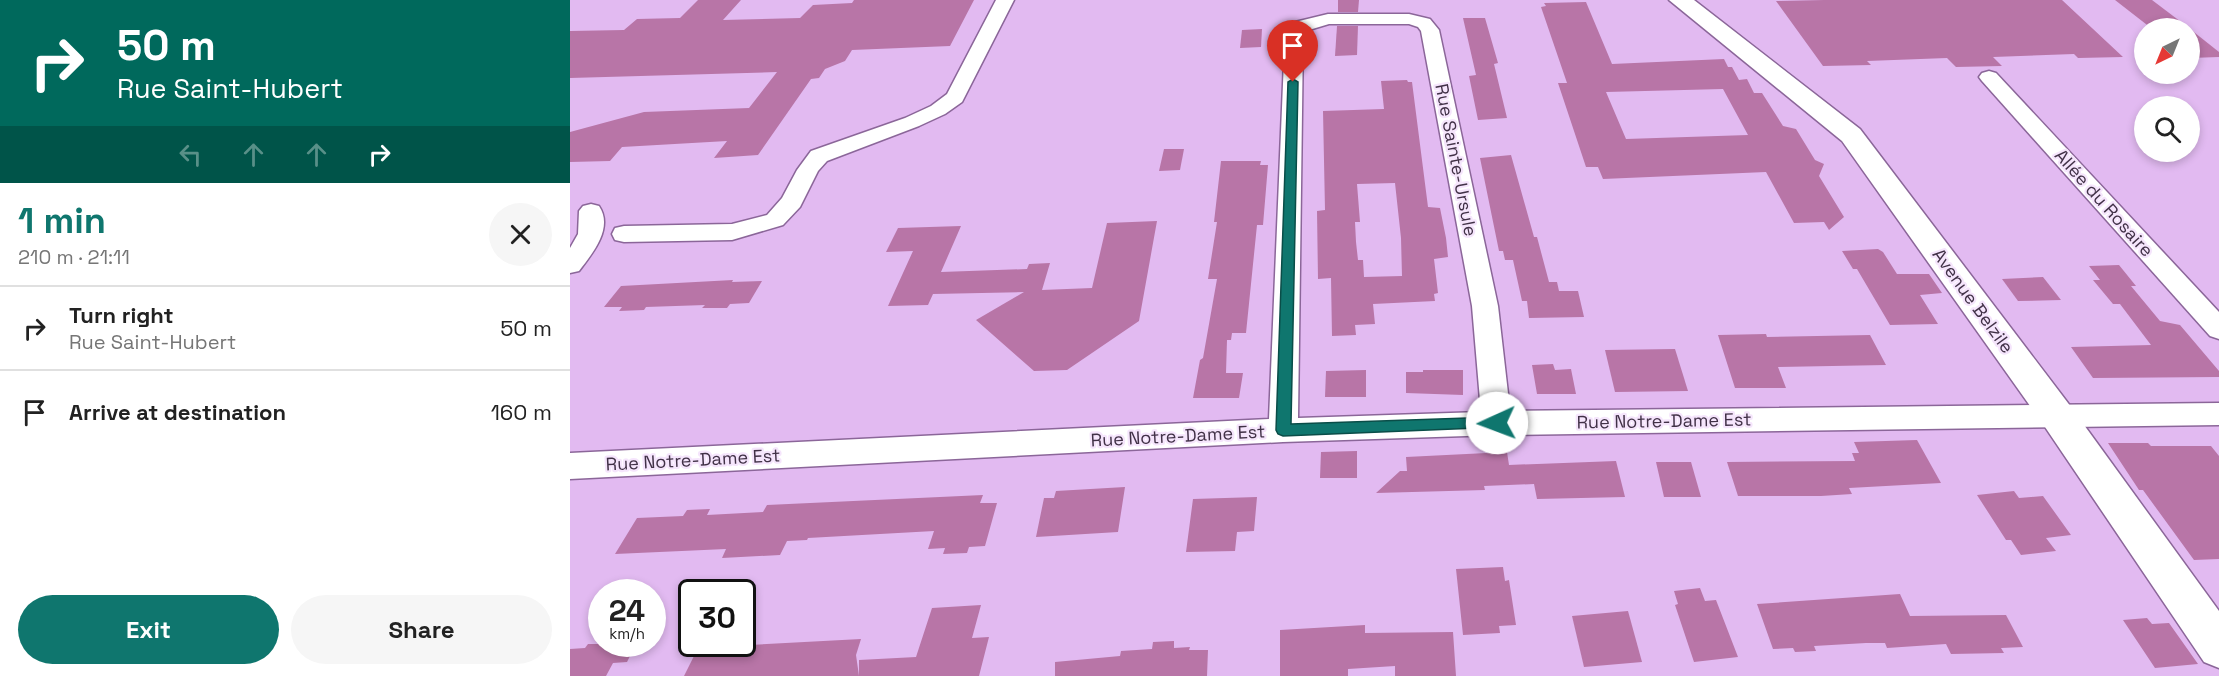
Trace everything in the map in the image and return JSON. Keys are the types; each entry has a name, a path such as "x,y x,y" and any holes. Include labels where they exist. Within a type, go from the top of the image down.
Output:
{"street":[{"path":"624,234 732,232 775,220 792,202 808,170 819,156 912,122 938,110 954,98 1005,0"},
{"name":"Avenue Belzile","path":"1680,0 1851,135 2058,417 2219,647"},
{"name":"Rue Sainte-Ursule","path":"1283,430 1294,36 1302,26 1328,19 1409,19 1424,23 1430,30 1485,306 1497,423"},
{"name":"Allée du Rosaire","path":"1989,77 2219,329"},
{"path":"570,265 585,246 593,228 591,212"},
{"name":"Rue Notre-Dame Est","path":"570,466 1283,430 1497,423 2219,414"}],"building":[{"path":"698,0 741,0 723,20 800,18 813,5 852,3 854,0 974,0 950,46 852,50 845,61 825,69 819,78 811,79 758,155 714,158 727,141 622,147 610,161 570,162 570,132 644,112 749,108 777,72 570,78 570,31 624,30 637,19 680,18"},
{"path":"1338,0 1359,0 1358,12 1338,12"},
{"path":"2062,0 2123,57 2078,58 2074,54 1993,57 2002,66 1956,67 1947,58 1867,61 1871,65 1823,66 1776,1"},
{"path":"2115,0 2152,0 2176,18 2138,18"},
{"path":"1586,2 1612,64 1724,59 1728,67 1732,67 1739,80 1747,79 1754,93 1762,93 1783,126 1796,129 1815,160 1824,164 1819,176 1844,217 1829,230 1824,222 1794,223 1766,172 1603,179 1598,167 1586,167 1558,83 1567,83 1541,7 1546,6 1544,3","holes":["1723,89 1748,135 1626,139 1606,92"]},
{"path":"1463,18 1485,18 1498,63 1494,64 1507,118 1478,120 1469,76 1476,75"},
{"path":"1337,26 1358,26 1357,55 1335,56"},
{"path":"1262,29 1261,47 1240,48 1242,30"},
{"path":"2200,37 2219,52 2219,57 2200,58"},
{"path":"1407,80 1412,82 1428,207 1440,208 1448,257 1434,259 1438,293 1434,294 1435,301 1373,304 1375,324 1355,325 1356,335 1332,336 1331,278 1318,279 1317,211 1325,210 1323,111 1384,109 1381,81","holes":["1395,183 1401,238 1402,276 1364,277 1363,260 1358,260 1356,242 1355,222 1360,222 1357,184"]},
{"path":"1164,149 1184,149 1180,170 1159,171"},
{"path":"1511,155 1549,282 1557,282 1559,291 1578,291 1584,317 1529,318 1527,301 1522,301 1513,260 1505,260 1503,251 1499,251 1480,158"},
{"path":"1221,161 1261,161 1260,165 1268,165 1263,225 1257,225 1246,333 1232,333 1231,340 1227,340 1226,373 1243,373 1239,398 1193,398 1200,360 1203,358 1217,279 1208,279 1217,222 1214,222"},
{"path":"1157,221 1139,321 1067,370 1034,371 976,320 1024,292 933,294 928,305 888,306 913,251 886,252 898,228 961,226 941,272 1027,269 1029,264 1050,263 1042,290 1092,288 1107,223"},
{"path":"1878,249 1883,252 1897,274 1929,274 1942,293 1920,295 1938,324 1890,325 1857,269 1853,269 1842,251"},
{"path":"2119,265 2136,286 2131,286 2160,321 2180,325 2219,371 2219,377 2093,378 2071,347 2151,345 2120,304 2113,304 2093,280 2100,280 2089,266"},
{"path":"2043,277 2061,300 2018,301 2002,279"},
{"path":"733,280 732,282 762,281 749,303 730,304 727,308 702,308 705,305 646,307 644,310 619,311 622,307 604,307 621,286"},
{"path":"1766,334 1767,337 1870,335 1886,365 1778,367 1786,388 1735,388 1718,335"},
{"path":"1675,349 1688,391 1615,392 1605,350"},
{"path":"1553,364 1555,370 1571,369 1576,394 1537,394 1532,365"},
{"path":"1366,370 1366,397 1325,397 1326,371"},
{"path":"1423,370 1463,370 1463,395 1406,393 1406,372 1423,372"},
{"path":"1917,440 1941,483 1849,488 1852,494 1821,496 1738,496 1727,462 1855,461 1852,453 1859,453 1854,442"},
{"path":"2108,443 2211,446 2219,456 2219,559 2194,560 2143,490 2139,490"},
{"path":"1357,451 1357,478 1320,478 1321,452"},
{"path":"1507,452 1509,465 1616,461 1625,497 1537,499 1534,484 1484,486 1485,490 1376,493 1400,471 1407,471 1406,457"},
{"path":"1656,462 1691,462 1701,497 1664,497"},
{"path":"1125,487 1118,532 1036,537 1044,498 1054,498 1056,491"},
{"path":"2014,491 2019,498 2043,496 2071,535 2046,538 2056,551 2021,555 2011,540 2006,540 1977,495"},
{"path":"983,495 980,503 997,503 985,546 969,547 967,553 943,554 945,548 928,549 934,531 787,541 780,555 722,558 726,549 615,554 637,518 683,516 687,510 710,509 707,515 763,512 767,505"},
{"path":"1257,497 1254,531 1237,532 1235,551 1186,552 1193,499"},
{"path":"1503,567 1505,581 1509,580 1516,625 1499,626 1500,633 1463,635 1456,569"},
{"path":"1700,588 1705,601 1716,600 1738,657 1694,662 1675,605 1678,604 1674,591"},
{"path":"1900,594 1910,616 2006,615 2023,647 2001,648 2004,653 1951,654 1946,644 1887,648 1885,643 1866,643 1814,646 1816,651 1795,652 1793,648 1773,649 1757,604"},
{"path":"981,605 972,638 989,637 979,676 859,676 859,660 916,657 932,608"},
{"path":"1628,611 1642,662 1584,667 1572,616"},
{"path":"2147,618 2152,624 2169,623 2198,664 2155,668 2123,620"},
{"path":"1365,625 1365,633 1453,632 1456,676 1395,676 1395,666 1348,669 1348,676 1280,676 1280,630"},
{"path":"861,639 856,655 859,676 684,676 694,657 756,657 756,645"},
{"path":"1174,641 1174,648 1190,647 1189,650 1208,650 1207,676 1055,676 1055,662 1120,656 1121,651 1152,649 1153,642"},
{"path":"588,644 588,657 630,657 627,662 613,663 606,676 570,676 570,649 585,648"}],"route":[{"path":"1293,82 1283,430 1497,423"}]}
